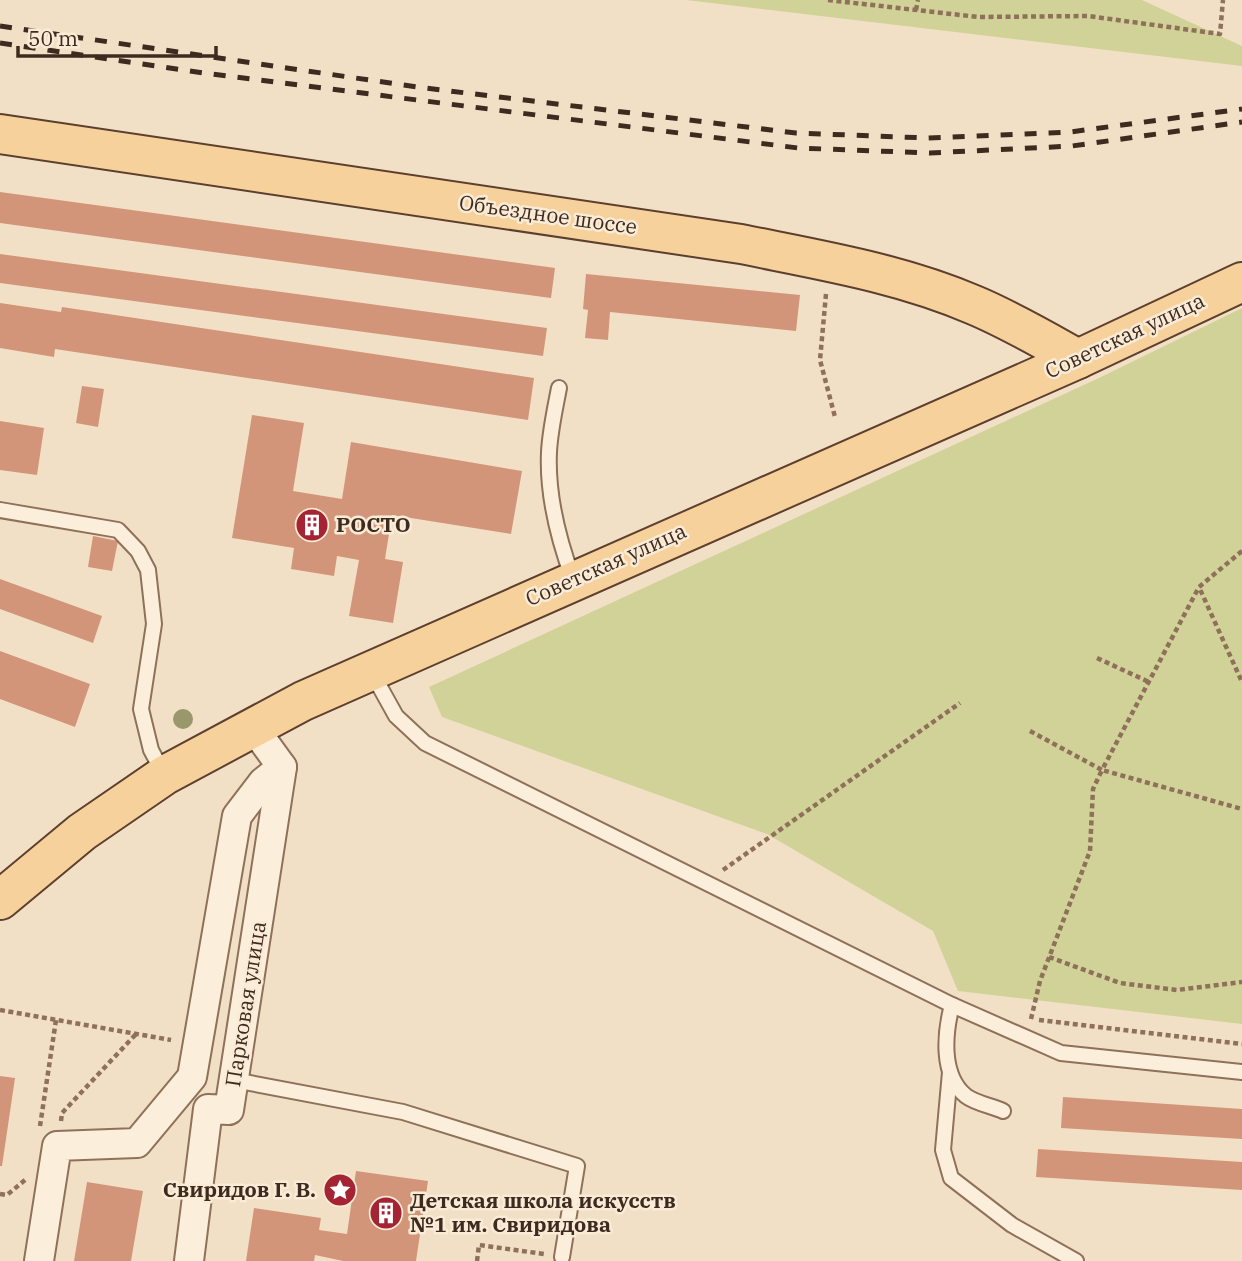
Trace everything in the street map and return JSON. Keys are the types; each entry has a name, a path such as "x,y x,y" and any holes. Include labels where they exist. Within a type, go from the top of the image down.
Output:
{"main road":[{"name":"Объездное шоссе","path":"0,134 741,244 829,262 880,273 972,304 1078,359"},
{"name":"Советская улица","path":"0,900 82,832 165,775 253,727 371,669 1078,359 1242,282"}],"street":[{"path":"253,727 282,767"},
{"name":"Парковая улица","path":"48,1138 137,1143 192,1077 237,816 263,782 282,767"},
{"name":"Парковая улица","path":"189,1261 208,1109 229,1110 282,767"},
{"path":"39,1261 48,1138"}],"lane":[{"path":"559,388 549,454 553,500 563,551 573,579"},
{"path":"0,510 118,530 138,551 148,570 154,624 141,709 151,750 165,775"},
{"path":"371,669 396,716 425,743 952,1005 1061,1053 1242,1072"},
{"path":"952,1005 945,1033 950,1072 943,1150 951,1178 1012,1225 1076,1261"},
{"path":"950,1072 965,1095 1003,1111"},
{"path":"234,1080 403,1112 577,1166 562,1257"}],"path":[{"path":"828,0 978,17 1088,16 1220,34 1223,0"},
{"path":"916,10 918,0"},
{"path":"829,262 820,360 835,417"},
{"path":"1031,1019 1049,957 1090,851 1093,789 1102,769 1199,587 1242,551"},
{"path":"1199,587 1242,682"},
{"path":"1097,658 1149,682"},
{"path":"728,880 716,874 960,704"},
{"path":"1030,731 1102,769 1242,809"},
{"path":"1049,957 1120,983 1177,990 1242,982"},
{"path":"0,1010 198,1045"},
{"path":"1018,1015 1031,1019 1242,1044"},
{"path":"48,1138 56,1020"},
{"path":"48,1138 62,1113 136,1034"},
{"path":"477,1261 479,1245 562,1257"}],"green space":[{"path":"686,0 1142,0 1242,46 1242,66"},
{"path":"1242,308 1242,1024 958,991 933,931 767,834 442,717 429,687 1101,377"}],"building":[{"path":"0,192 555,268 551,298 0,223"},
{"path":"0,254 547,328 543,356 0,283"},
{"path":"586,274 800,295 796,331 610,312 608,340 585,338 588,310 583,309"},
{"path":"0,303 61,312 62,307 534,378 528,420 55,349 54,357 0,348"},
{"path":"82,386 104,389 98,427 76,423"},
{"name":"РОСТО","path":"252,415 304,423 293,491 342,499 351,442 522,471 511,534 392,515 385,559 403,562 393,623 349,616 359,560 337,556 334,576 291,569 294,548 232,538"},
{"path":"0,421 44,428 37,475 0,470"},
{"path":"93,536 118,541 112,571 88,567"},
{"path":"0,579 102,616 93,643 0,609"},
{"path":"0,651 90,684 75,727 0,699"},
{"path":"0,1076 15,1078 2,1166 0,1166"},
{"path":"1063,1097 1242,1109 1242,1139 1061,1128"},
{"path":"1038,1149 1242,1162 1242,1190 1036,1177"},
{"name":"Детская школа искусств №1 им. Свиридова","path":"356,1171 428,1181 416,1261 343,1261 315,1255 314,1261 246,1261 254,1208 321,1218 319,1230 347,1234"},
{"path":"87,1182 143,1191 131,1261 74,1261"}],"railway":[{"path":"0,26 417,87 796,133 927,138 1070,132 1242,109"},
{"path":"0,43 211,74 798,148 930,153 1072,146 1242,122"}],"place":[{"name":"РОСТО","path":"312,525"},
{"name":"Свиридов Г. В.","path":"340,1190"},
{"name":"Детская школа искусств №1 им. Свиридова","path":"386,1213"}]}
